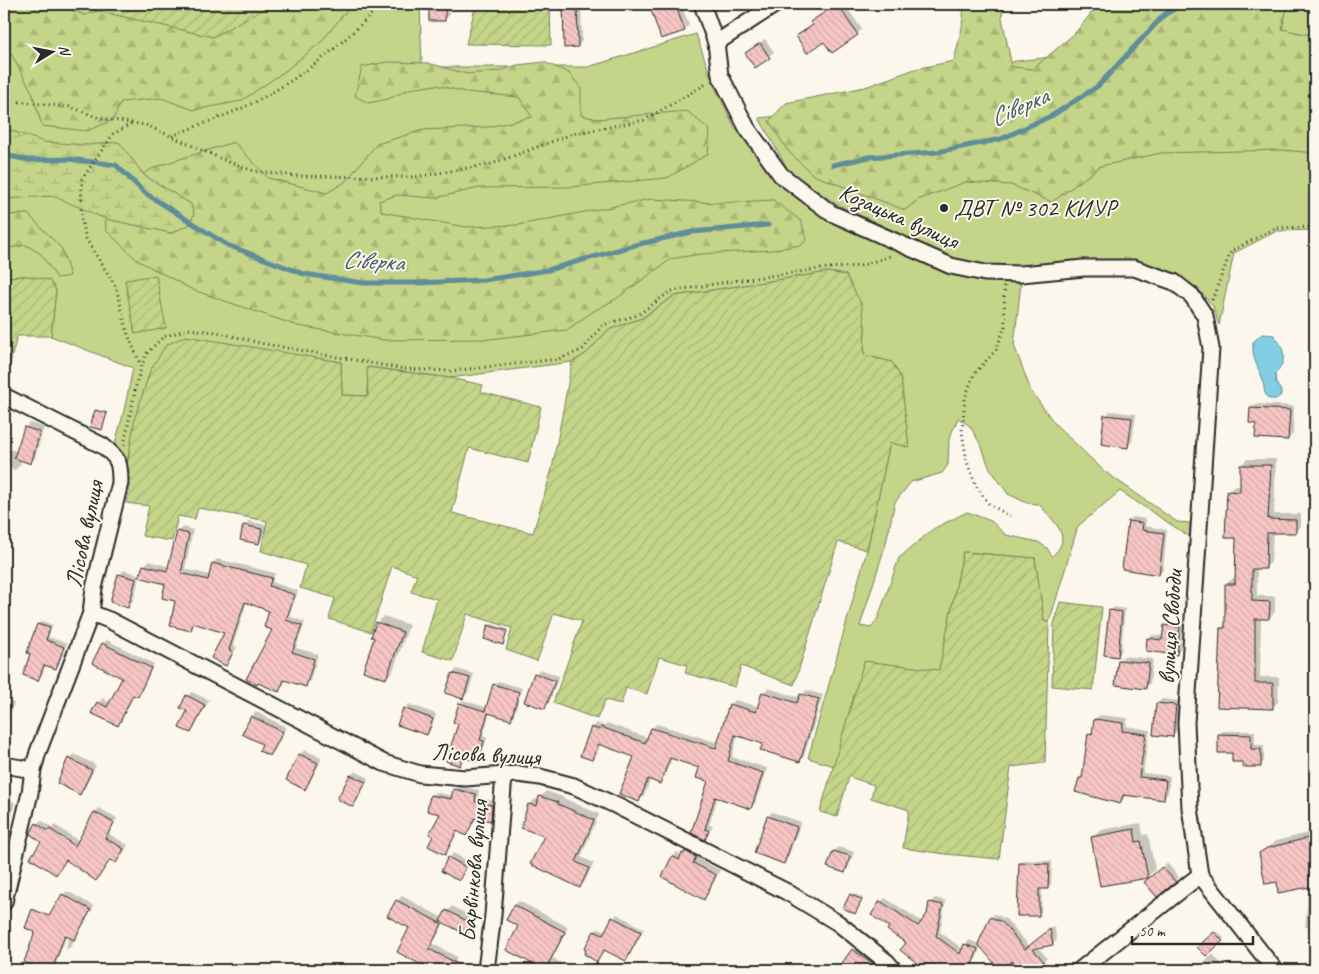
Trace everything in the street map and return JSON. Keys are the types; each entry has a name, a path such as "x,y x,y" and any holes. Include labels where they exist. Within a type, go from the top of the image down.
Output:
{"street":[{"name":"Козацька вулиця","path":"702,4 716,43 720,75 747,128 781,175 831,213 951,266 985,273 1021,274 1084,268 1134,268 1174,282 1192,296 1205,316 1211,348 1208,382"},
{"path":"716,43 776,4"},
{"name":"вулиця Свободи","path":"1208,382 1186,723 1190,808 1200,875 1275,970"},
{"path":"4,396 103,446 116,456 120,465"},
{"name":"Лісова вулиця","path":"4,902 38,752 91,613 94,588 120,483 120,465"},
{"name":"Лісова вулиця","path":"91,613 109,620 384,763 420,774 465,778 518,774 549,779 574,786 787,892 838,923 887,962 894,970"},
{"path":"4,765 33,770"},
{"name":"Барвінкова вулиця","path":"486,970 493,915 504,775"},
{"path":"1080,970 1200,875"}],"path":[{"path":"172,136 251,104 316,65 356,30 381,4"},
{"path":"4,100 71,107 99,118 146,125 224,160 254,171 295,176 415,177 492,164 572,134 644,120 701,88 720,75"},
{"path":"133,123 113,134 82,179 81,217 86,240 116,287 128,336 141,367"},
{"path":"1205,316 1231,251 1276,228 1315,227"},
{"path":"120,465 141,367 146,354 163,338 188,329 216,332 260,343 404,369 450,372 559,359 582,350 603,325 638,315 671,292 752,278 827,268 860,266 888,258 901,245"},
{"path":"1003,273 1005,326 996,350 974,374 965,398 962,432 967,462 976,486 989,504 1010,516"}],"green space":[{"path":"4,4 420,4 422,67 588,67 696,34 713,83 735,128 775,180 828,217 914,259 950,272 985,281 1021,283 1014,345 1031,391 1055,424 1104,471 1177,522 1190,523 1190,537 1120,491 1078,526 1049,623 1044,621 1035,558 963,552 939,671 864,662 834,766 808,758 867,550 890,442 909,447 892,362 864,355 865,325 846,275 828,272 674,296 642,318 608,330 587,353 572,362 450,378 368,367 368,396 342,395 341,362 302,356 129,451 125,478 125,459 115,443 133,368 51,336 56,290 27,276 4,277","holes":["958,418 970,426 982,447 989,467 1008,494 1027,503 1039,504 1055,523 1062,536 1059,549 1052,556 1047,548 1038,542 1006,535 991,521 967,512 933,529 899,558 878,618 871,628 860,626 886,543 895,502 911,482 942,473 948,465 949,439"]},
{"path":"4,4 69,4 71,10 85,15 109,7 174,4 349,4 347,10 321,42 285,71 241,101 194,110 161,98 121,102 113,120 87,131 42,126 32,92 9,50 4,49"},
{"path":"67,4 272,4 213,37"},
{"path":"476,4 549,4 551,45 466,44"},
{"path":"964,4 1003,4 1002,18 1012,67 1033,69 1075,33 1099,4 1288,4 1282,29 1310,35 1315,31 1315,153 1281,150 1161,153 1101,166 1052,202 1011,185 965,182 918,200 905,210 813,175 788,151 769,121 786,103 865,87 915,69 954,61 962,28"},
{"path":"1107,4 1315,4 1315,230 1277,231 1234,253 1219,325 1213,306 1200,291 1176,274 1136,260 1084,260 1004,267 987,266 954,259 836,204 788,170 759,118 863,108 925,87 1016,61 1080,54"},
{"path":"387,62 428,63 467,74 499,71 517,65 544,62 569,73 581,88 581,115 597,119 687,111 710,130 708,154 667,178 570,187 479,188 435,198 397,195 379,201 382,212 466,227 518,225 651,199 717,203 773,200 801,221 807,240 801,245 772,250 700,254 671,259 616,299 592,312 567,330 489,339 384,340 298,326 193,290 137,260 106,230 104,194 158,166 234,142 268,178 327,193 345,182 377,144 423,130 489,127 532,117 519,97 465,92 436,85 410,89 388,99 368,103 355,96 362,67"},
{"path":"4,128 44,142 88,145 119,142 144,175 191,204 194,213 191,224 171,233 106,219 53,196 4,199"},
{"path":"28,214 62,249 70,276 57,278 41,254 26,245 4,249 4,215"},
{"path":"828,272 846,275 861,303 865,325 864,355 892,362 901,378 909,447 890,443 867,550 838,542 794,685 741,666 735,687 685,673 687,665 659,657 647,694 626,688 621,704 605,700 597,719 553,703 582,621 554,613 537,661 506,650 512,628 467,614 453,661 422,652 437,599 411,592 417,575 392,566 371,632 329,619 335,598 300,588 306,565 261,551 267,521 198,508 195,519 178,516 172,541 142,536 149,506 126,503 131,480 125,478 135,417 150,371 166,345 186,336 341,362 342,395 368,396 367,367 450,378 483,385 481,392 541,407 528,463 469,448 452,513 533,533 552,469 572,362 587,353 608,330 642,318 674,296"},
{"path":"156,275 166,328 135,334 125,280"},
{"path":"27,276 49,280 56,290 51,336 17,336 4,387 4,277"},
{"path":"963,552 1035,558 1044,621 1049,623 1045,763 1011,767 999,859 903,848 909,810 871,798 874,785 849,777 837,817 820,812 864,661 939,670"},
{"path":"1060,602 1102,607 1093,690 1052,686 1054,624"}],"water":[{"path":"1262,334 1274,335 1281,345 1284,354 1282,364 1275,374 1276,383 1281,391 1281,395 1276,399 1269,399 1265,394 1262,377 1254,356 1253,342"}],"building":[{"path":"429,4 445,4 445,21 429,21"},
{"path":"563,4 577,4 578,47 564,48"},
{"path":"660,4 675,4 685,31 661,39 650,7"},
{"path":"837,4 858,35 832,53 824,42 807,53 796,36 813,25 810,22"},
{"path":"760,43 770,58 755,68 745,53"},
{"path":"1250,408 1290,410 1288,440 1255,438 1256,424 1249,423"},
{"path":"95,410 107,413 102,430 90,427"},
{"path":"1104,415 1132,418 1128,448 1101,444"},
{"path":"24,427 40,432 31,464 14,458"},
{"path":"1240,465 1271,465 1268,519 1296,520 1296,533 1267,533 1266,569 1252,569 1252,601 1270,602 1269,619 1255,619 1255,683 1273,683 1273,709 1217,707 1220,628 1225,628 1225,584 1235,584 1236,538 1225,538 1227,491 1240,492"},
{"path":"1128,521 1143,523 1142,530 1164,533 1159,575 1122,569"},
{"path":"243,525 262,529 259,544 240,540"},
{"path":"177,531 189,534 181,573 208,580 212,563 272,578 269,586 295,595 286,620 302,626 292,652 314,659 306,687 284,680 279,692 258,683 257,685 246,679 272,630 264,627 269,611 245,602 229,650 233,652 226,666 211,658 224,633 193,623 191,631 170,626 175,601 162,598 165,584 139,577 143,565 167,571"},
{"path":"118,574 136,579 128,608 110,602"},
{"path":"1109,610 1122,612 1118,657 1104,655"},
{"path":"376,622 403,632 386,679 363,671 374,638 371,637"},
{"path":"37,624 50,628 46,640 64,647 56,669 44,665 38,681 23,675 30,654 27,653"},
{"path":"488,625 507,631 503,645 484,639"},
{"path":"1164,625 1180,627 1177,655 1146,651 1147,638 1162,640"},
{"path":"102,643 151,668 138,697 133,695 118,726 91,713 97,702 107,707 122,678 92,663"},
{"path":"1118,660 1149,663 1146,689 1115,685"},
{"path":"452,673 470,678 463,699 445,693"},
{"path":"534,673 555,681 545,709 524,702"},
{"path":"493,684 519,692 511,720 488,713 480,740 484,741 478,762 462,757 460,766 446,761 458,724 453,722 459,703 485,711"},
{"path":"762,692 797,703 800,694 819,699 800,762 760,750 763,744 735,735 728,761 763,773 751,809 715,797 705,829 709,831 705,840 691,833 708,781 696,778 699,768 670,758 660,784 648,779 639,802 619,794 634,757 598,744 592,760 580,756 591,727 600,730 601,727 645,743 651,728 716,748 729,704 756,712"},
{"path":"186,695 205,705 191,733 179,728 187,711 180,708"},
{"path":"1156,703 1176,705 1173,737 1153,735"},
{"path":"403,708 433,719 427,735 397,725"},
{"path":"251,716 283,732 270,756 259,751 262,744 242,734"},
{"path":"1094,719 1123,723 1122,731 1146,734 1139,777 1166,780 1164,800 1123,795 1120,804 1075,792 1079,778 1082,778 1088,733 1092,734"},
{"path":"1218,734 1251,735 1251,749 1261,749 1261,767 1243,767 1243,762 1232,762 1232,753 1218,753"},
{"path":"299,754 318,763 305,790 286,780"},
{"path":"68,758 92,770 80,795 57,783"},
{"path":"350,775 366,782 353,807 337,799"},
{"path":"453,789 476,794 475,802 492,805 491,821 475,818 466,836 457,831 445,855 428,846 433,836 429,834 440,814 427,811 430,795 451,799"},
{"path":"539,796 558,802 558,804 594,820 576,862 589,868 580,888 530,864 544,836 521,828 528,804 537,806"},
{"path":"94,812 114,823 105,838 124,849 116,863 110,860 96,881 66,860 56,875 30,858 41,842 30,834 36,823 48,831 50,829 75,846"},
{"path":"767,816 797,827 784,864 754,853"},
{"path":"1134,829 1136,842 1141,841 1148,878 1100,886 1091,837"},
{"path":"1315,838 1315,886 1278,893 1277,882 1265,884 1259,853 1267,848"},
{"path":"685,851 696,857 693,863 716,875 704,900 662,877 672,856 679,860"},
{"path":"833,851 850,856 845,873 827,867"},
{"path":"448,857 466,867 459,881 441,871"},
{"path":"1019,863 1049,864 1048,889 1039,889 1039,916 1017,916"},
{"path":"1162,867 1176,882 1157,897 1144,882"},
{"path":"62,894 91,910 74,940 65,935 52,970 45,970 24,962 35,932 25,928 32,909 49,916"},
{"path":"850,894 862,900 855,914 843,908"},
{"path":"396,900 442,924 429,949 470,970 431,970 397,952 409,928 387,916"},
{"path":"880,901 918,926 927,914 929,902 943,905 936,936 960,954 964,944 978,949 970,970 954,970 923,964 921,966 900,950 906,943 887,930 889,927 871,915"},
{"path":"514,905 565,932 545,970 530,970 533,964 506,950 518,926 506,920"},
{"path":"446,910 473,924 467,935 440,921"},
{"path":"612,917 641,932 626,961 604,950 597,962 584,954 586,950 584,949 594,931 603,935"},
{"path":"990,917 1002,922 1025,949 1050,929 1053,945 1033,949 1044,962 1035,970 1020,970 1012,961 1000,970 978,944"},
{"path":"1214,932 1223,941 1206,956 1197,947"},
{"path":"852,949 882,970 837,970"}],"waterway":[{"name":"Сіверка","path":"833,165 869,157 937,152 1001,139 1053,115 1098,86 1164,15 1182,4"},
{"name":"Сіверка","path":"4,155 28,160 69,159 116,165 145,193 227,245 304,274 363,283 484,280 548,270 635,245 692,232 768,225"}],"place":[{"name":"ДВТ № 302 КИУР","path":"944,208"}]}
